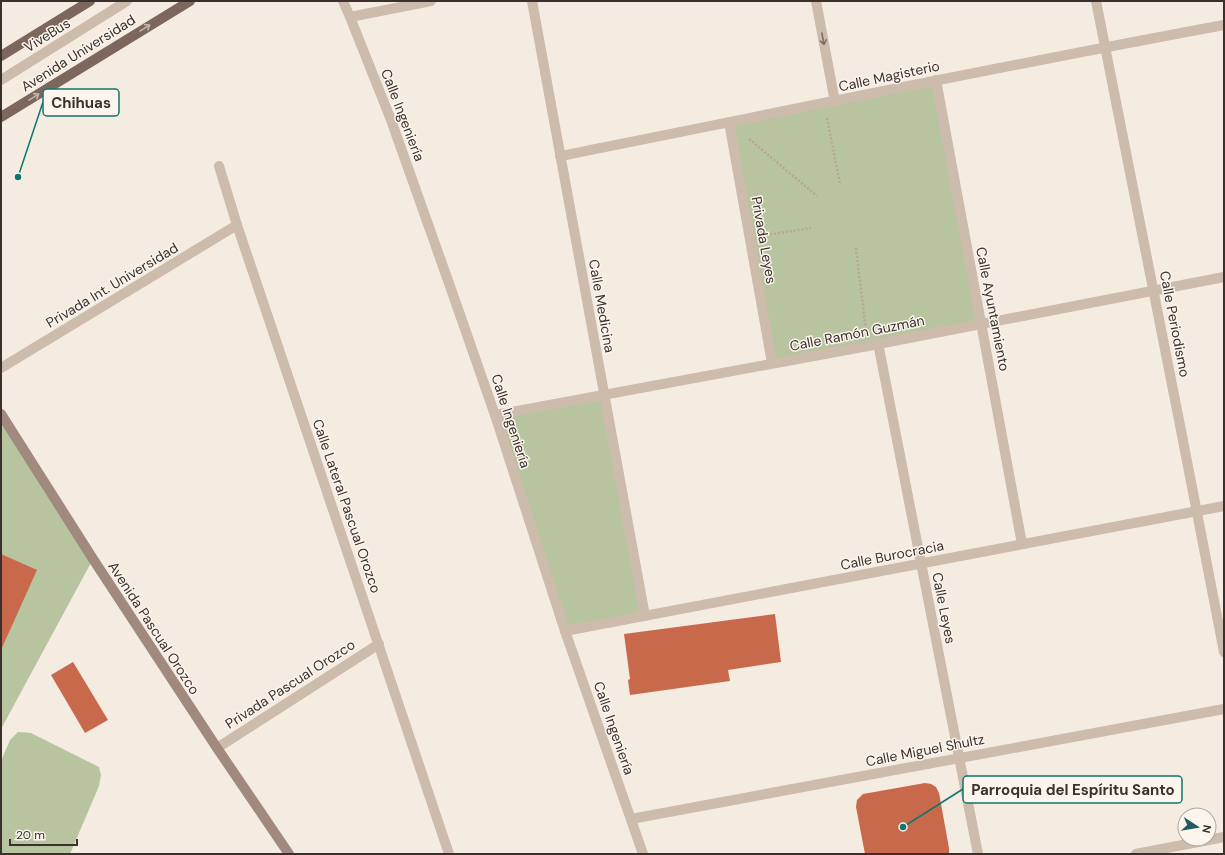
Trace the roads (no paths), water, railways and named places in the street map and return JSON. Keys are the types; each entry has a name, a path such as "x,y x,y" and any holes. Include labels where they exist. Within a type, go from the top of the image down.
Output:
{"main road":[{"path":"1,56 90,1"},
{"name":"Avenida Universidad","path":"1,117 190,1"},
{"name":"Avenida Pascual Orozco","path":"1,414 93,559 217,748 289,854"}],"street":[{"name":"ViveBus","path":"1,80 128,1"},
{"name":"Calle Ingeniería","path":"343,1 391,120 421,202 495,415 565,631 643,854"},
{"path":"350,17 431,1"},
{"name":"Calle Medicina","path":"532,1 644,616"},
{"path":"816,1 835,102"},
{"name":"Calle Periodismo","path":"1096,1 1224,652"},
{"name":"Calle Magisterio","path":"560,156 835,102 936,80 1224,25"},
{"name":"Calle Ayuntamiento","path":"936,80 1022,544"},
{"name":"Privada Leyes","path":"729,122 772,363"},
{"name":"Calle Lateral Pascual Orozco","path":"219,166 237,225 449,854"},
{"name":"Privada Int. Universidad","path":"1,368 237,225"},
{"name":"Calle Ramón Guzmán","path":"495,415 868,346 1224,277"},
{"name":"Calle Leyes","path":"878,343 978,854"},
{"name":"Calle Burocracia","path":"565,631 1224,506"},
{"name":"Privada Pascual Orozco","path":"217,748 379,644"},
{"name":"Calle Miguel Shultz","path":"631,819 1224,709"},
{"path":"1136,854 1224,837"}],"place":[{"name":"Chihuas","path":"18,177"},
{"name":"Parroquia del Espíritu Santo","path":"903,827"}]}
